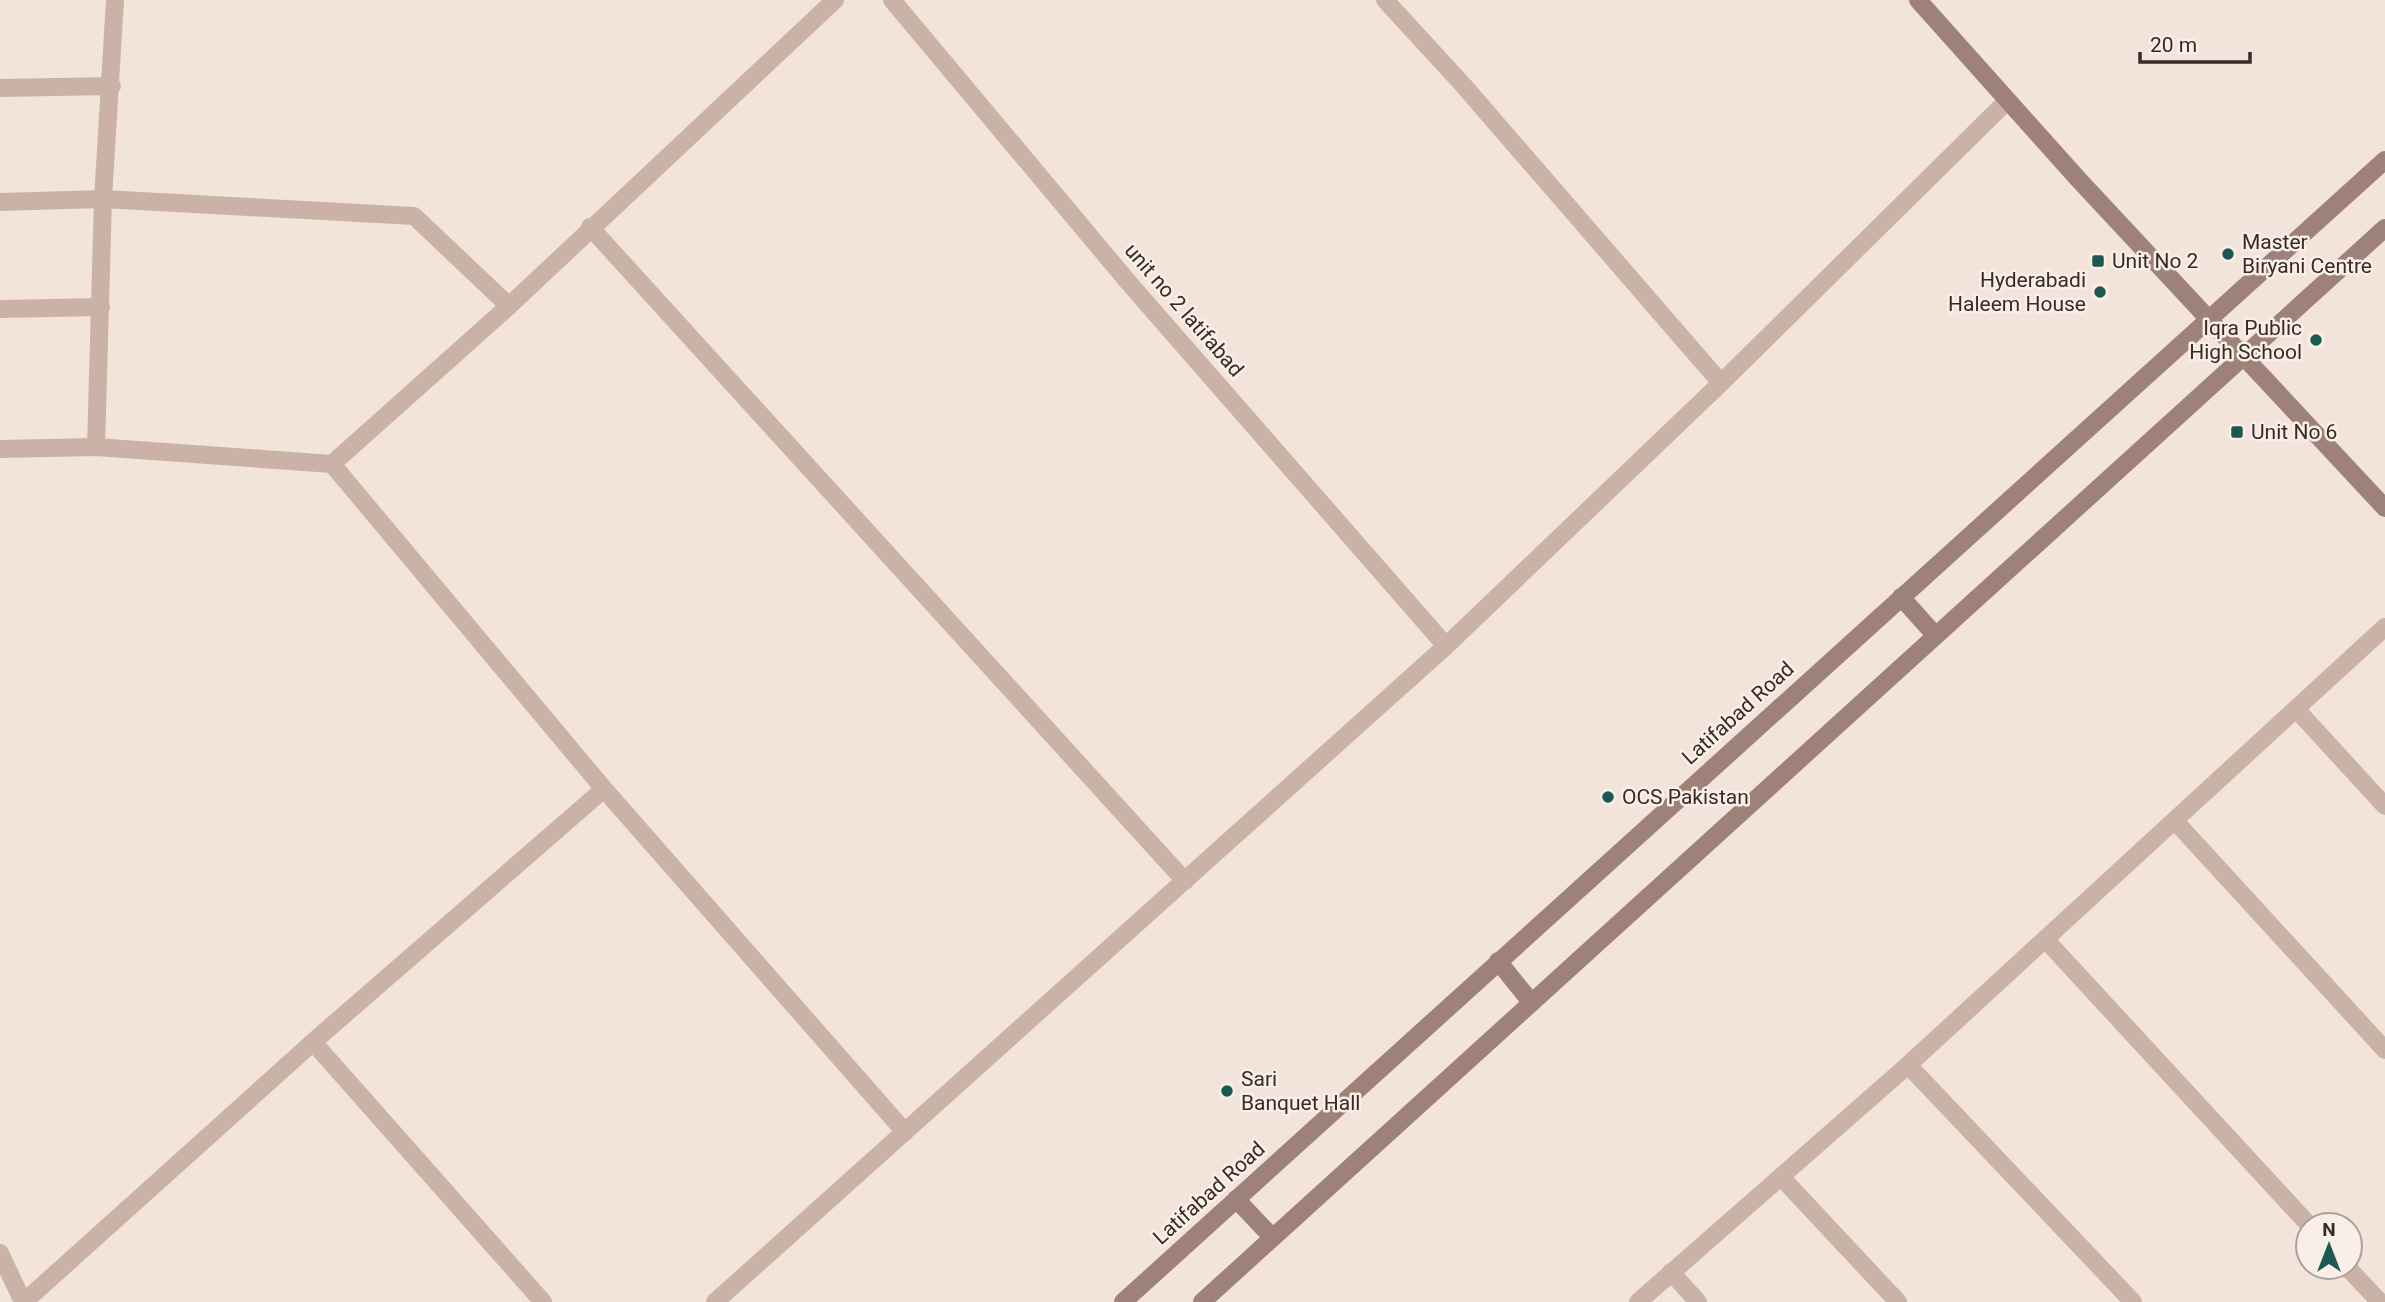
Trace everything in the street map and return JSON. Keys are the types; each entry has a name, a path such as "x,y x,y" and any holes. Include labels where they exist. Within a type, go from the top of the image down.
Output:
{"street":[{"path":"96,447 103,199 112,86 115,0"},
{"path":"0,449 96,447 332,464 509,306 590,227 835,0"},
{"name":"unit no 2 latifabad","path":"892,0 1129,283 1446,646"},
{"path":"1385,0 1464,86 1721,383"},
{"path":"1918,0 2007,102 2385,508"},
{"path":"0,88 112,86"},
{"path":"715,1302 1446,646 1721,383 2007,102"},
{"name":"Latifabad Road","path":"1123,1302 2385,160"},
{"path":"0,202 103,199 414,216 509,306"},
{"path":"590,227 1185,881"},
{"path":"1202,1302 2385,228"},
{"path":"0,309 101,307"},
{"path":"332,464 604,789 905,1132"},
{"path":"1901,597 1935,635"},
{"path":"1638,1302 1908,1065 2385,627"},
{"path":"2296,709 2385,806"},
{"path":"0,1253 24,1302 313,1042 604,789"},
{"path":"2175,821 2385,1050"},
{"path":"2045,939 2296,1211"},
{"path":"1498,961 1531,1002"},
{"path":"313,1042 543,1302"},
{"path":"1908,1065 2133,1302"},
{"path":"1781,1177 1898,1302"},
{"path":"1236,1199 1272,1237"},
{"path":"1671,1272 1698,1302"},
{"path":"2360,1281 2380,1302"}],"place":[{"name":"Master Biryani Centre","path":"2228,254"},
{"name":"Unit No 2","path":"2098,261"},
{"name":"Hyderabadi Haleem House","path":"2100,292"},
{"name":"Iqra Public High School","path":"2316,340"},
{"name":"Unit No 6","path":"2237,432"},
{"name":"OCS Pakistan","path":"1608,797"},
{"name":"Sari Banquet Hall","path":"1227,1091"}]}
